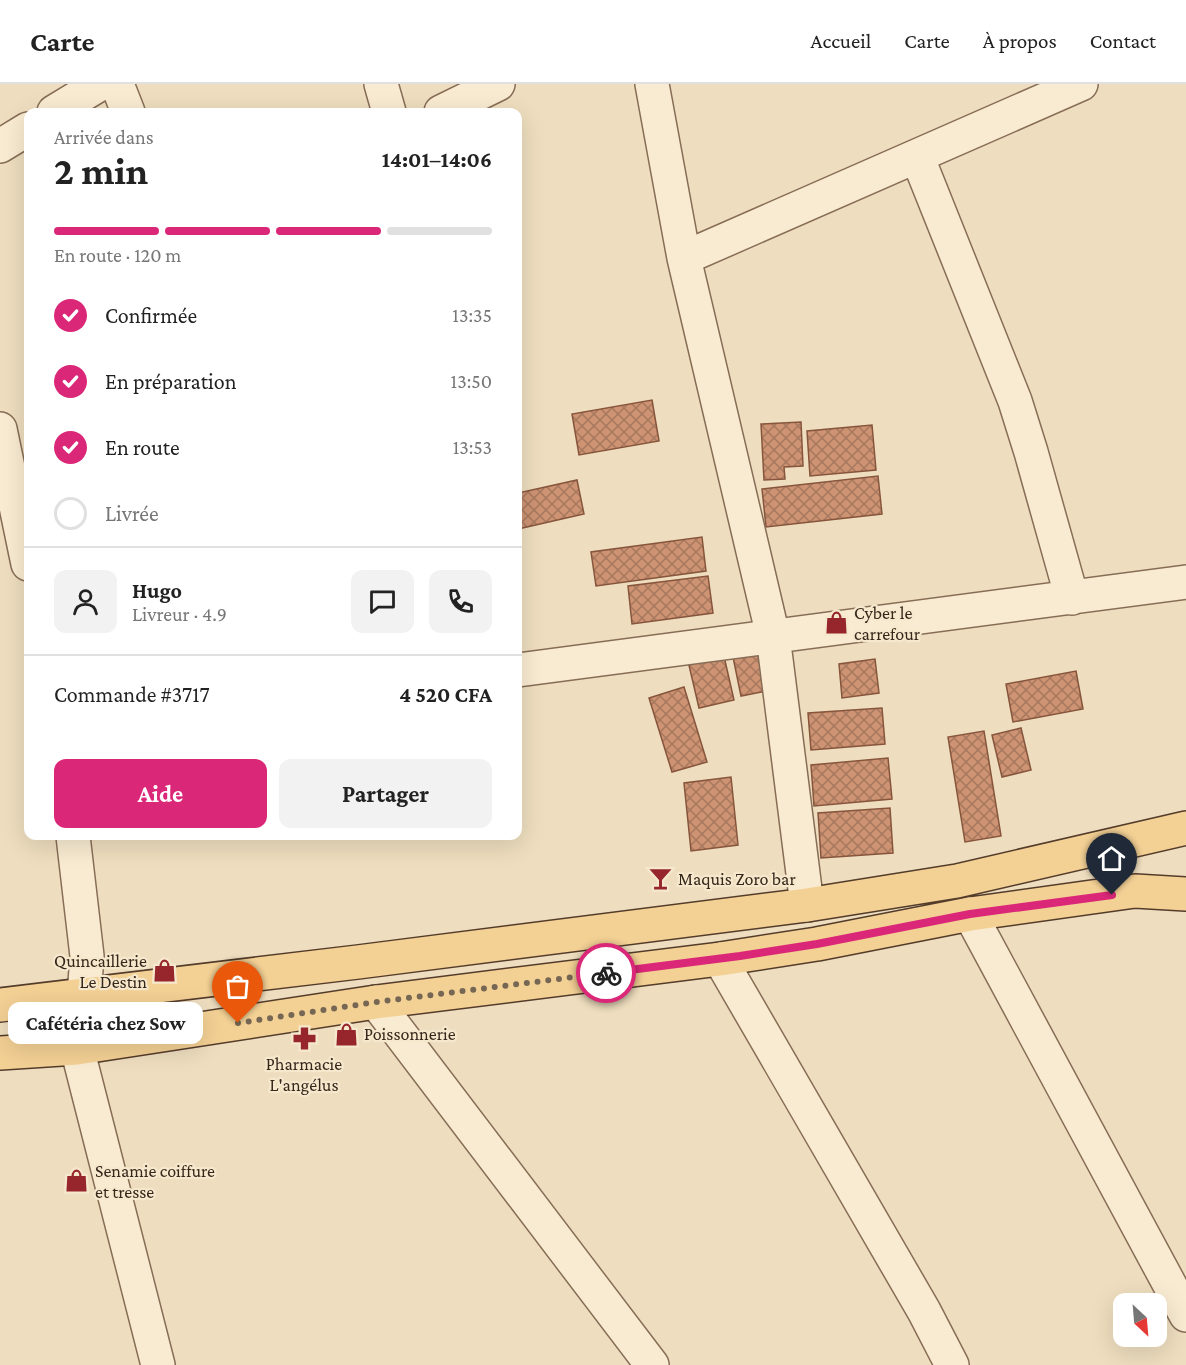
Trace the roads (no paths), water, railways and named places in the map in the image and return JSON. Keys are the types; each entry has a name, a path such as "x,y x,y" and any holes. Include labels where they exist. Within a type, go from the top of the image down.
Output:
{"main road":[{"path":"0,1005 807,905 957,881 1186,828"},
{"path":"0,1053 76,1048 376,1002 720,959 817,944 970,914 1135,891 1186,894"}],"street":[{"path":"61,108 100,84"},
{"path":"117,84 126,108"},
{"path":"381,84 388,108"},
{"path":"449,108 498,84"},
{"path":"652,84 684,258 773,636 807,905"},
{"path":"684,258 1081,84"},
{"path":"0,146 24,131"},
{"path":"916,156 1015,401 1072,598"},
{"path":"0,429 24,545"},
{"path":"522,669 1186,582"},
{"path":"73,840 87,956 76,1048 158,1365"},
{"path":"970,914 1186,1315"},
{"path":"720,959 924,1311 952,1365"},
{"path":"376,1002 652,1365"}],"place":[{"name":"Cyber le carrefour","path":"836,623"},
{"name":"Maquis Zoro bar","path":"660,879"},
{"name":"Quincaillerie Le Destin","path":"165,971"},
{"name":"Cafétéria chez Sow","path":"238,1023"},
{"name":"Poissonnerie","path":"346,1034"},
{"name":"Pharmacie L'angélus","path":"304,1038"},
{"name":"Senamie coiffure et tresse","path":"77,1181"}]}
